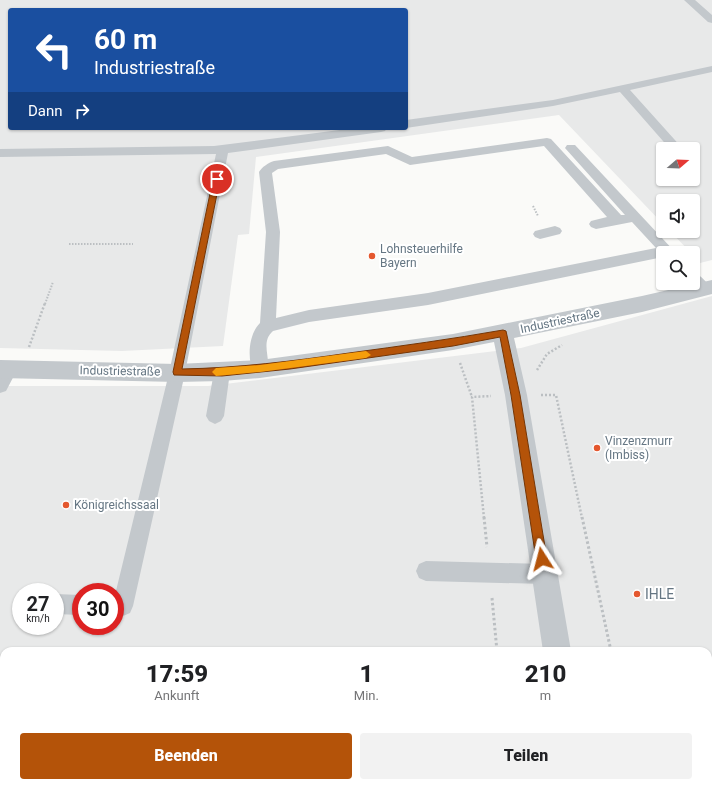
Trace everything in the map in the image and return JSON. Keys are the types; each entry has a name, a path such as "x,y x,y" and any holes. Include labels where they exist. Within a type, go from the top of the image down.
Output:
{"street":[{"name":"Industriestraße","path":"7,374 222,372 260,368 453,342 503,333 634,306 703,285"},
{"path":"503,333 526,395 544,574 556,647"}],"lane":[{"path":"689,0 712,20"},
{"path":"408,124 553,103 712,69"},
{"path":"622,88 671,142"},
{"path":"0,154 223,149 366,130"},
{"path":"268,326 273,232 265,172 274,165 388,150 410,161 547,142 618,221"},
{"path":"571,148 663,246"},
{"path":"124,602 177,372 223,149"},
{"path":"596,224 637,218"},
{"path":"540,234 555,231"},
{"path":"260,368 259,335 262,330 268,326 309,316 428,299 656,254"},
{"path":"215,416 222,372"},
{"path":"426,571 544,574"}],"path":[{"path":"69,244 133,244"},
{"path":"7,374 53,282"},
{"path":"453,342 472,396 498,647"},
{"path":"526,395 535,383 537,369 542,359 550,351 567,343"},
{"path":"472,396 556,395 610,647"}],"shaded area":[{"path":"0,0 712,0 712,260 700,263 700,246 684,246 677,238 700,238 700,194 656,194 656,217 559,115 256,157 249,234 238,235 223,346 122,351 0,348"},
{"path":"712,296 712,647 0,647 0,386 208,386 521,348"}],"slow traffic":[{"path":"216,372 366,355"}],"place":[{"name":"Lohnsteuerhilfe Bayern","path":"372,256"},
{"name":"Vinzenzmurr (Imbiss)","path":"597,448"},
{"name":"Königreichssaal","path":"66,505"},
{"name":"IHLE","path":"637,594"}],"route":[{"path":"217,179 177,372 222,372 290,365 453,342 503,333 516,395 542,559"}]}
